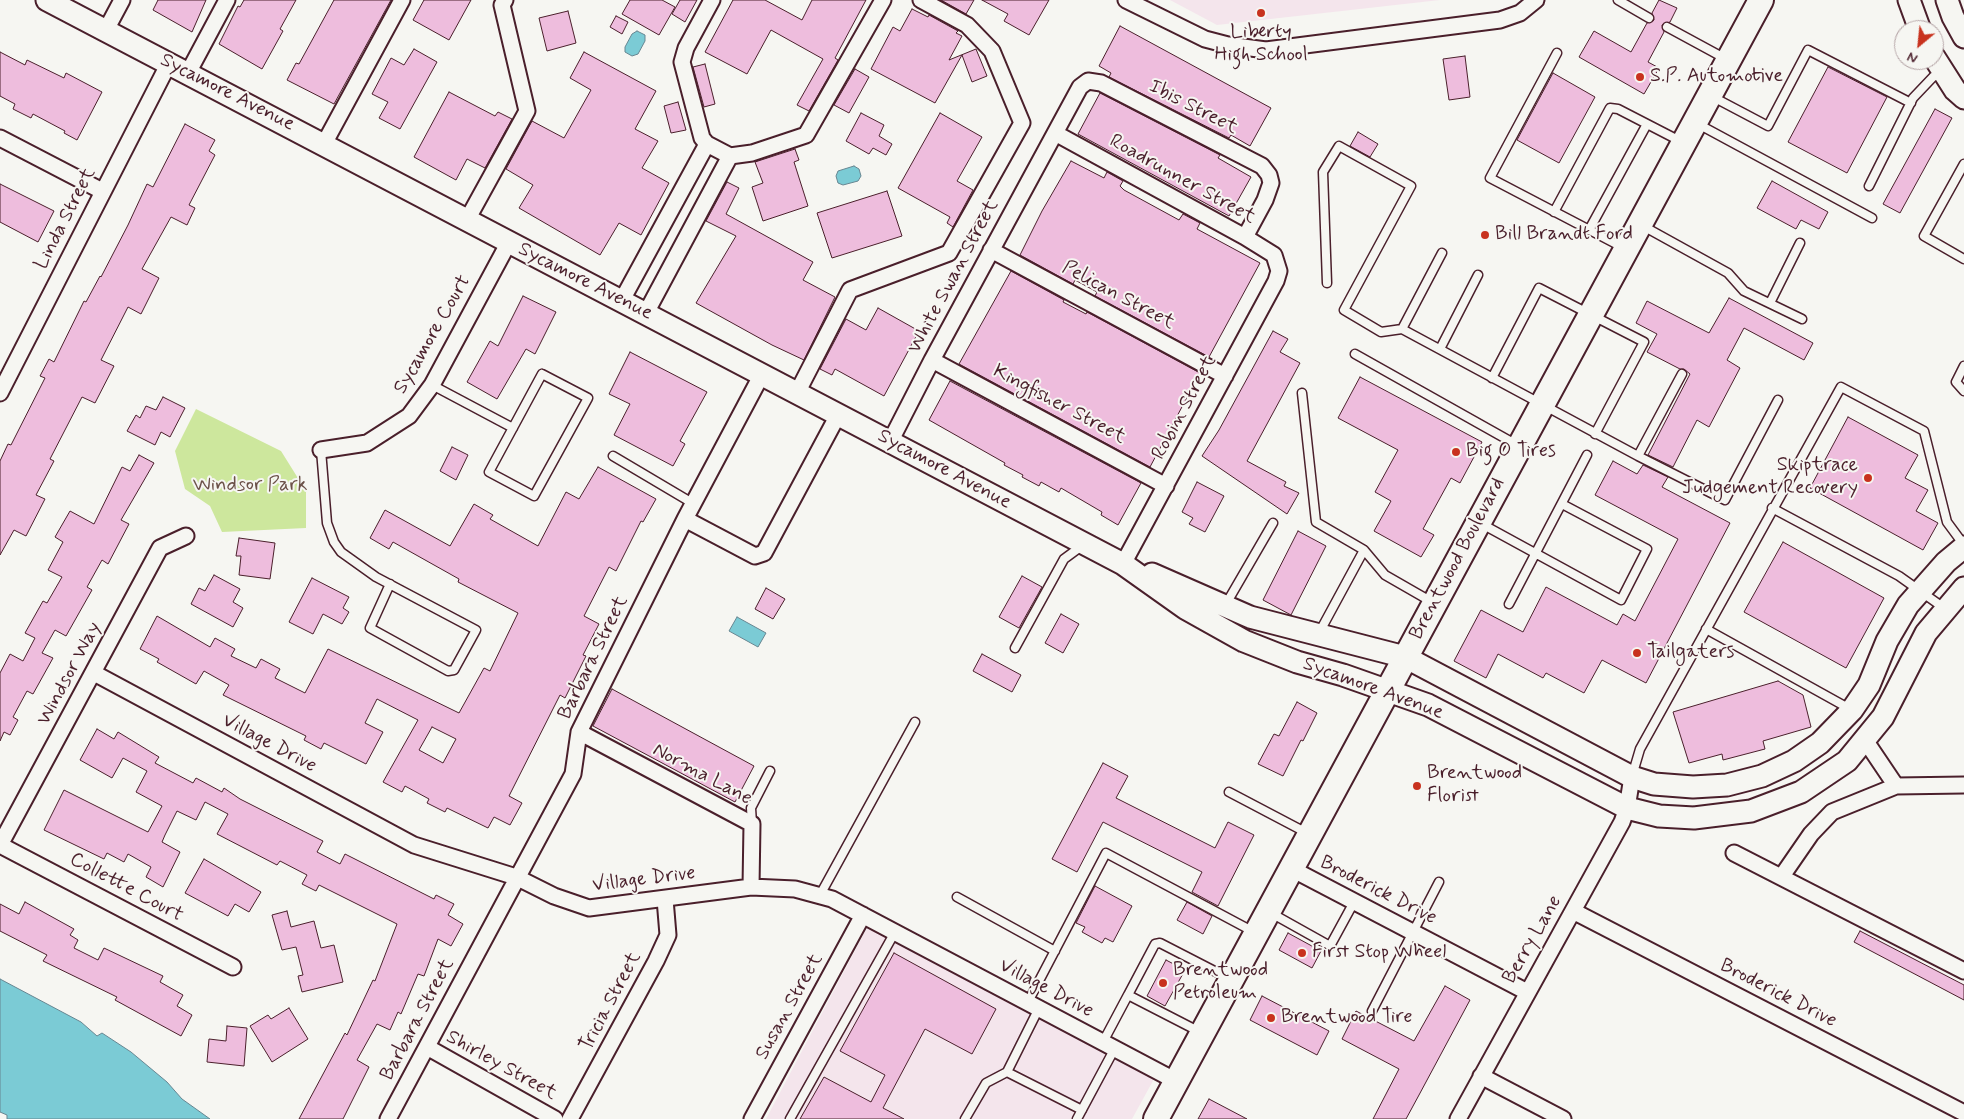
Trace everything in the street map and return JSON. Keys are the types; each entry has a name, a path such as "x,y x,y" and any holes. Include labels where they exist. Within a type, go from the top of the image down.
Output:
{"main road":[{"name":"Brentwood Boulevard","path":"1156,1119 1308,834 1728,60 1755,2"}],"street":[{"name":"Sycamore Avenue","path":"47,0 622,300 761,376 797,393 1123,564 1160,577 1250,617 1405,657 1632,777 1654,784 1693,787 1727,786 1762,776 1794,761 1820,743 1852,710 1869,685 1887,642 1921,590 1946,562 1964,546"},
{"path":"106,30 122,0"},
{"name":"Linda Street","path":"0,393 4,376 102,191 178,68 227,0"},
{"path":"324,144 402,0"},
{"path":"467,220 527,111 502,5 505,0"},
{"path":"712,0 686,48 682,62 702,138 707,144 730,156 752,153 806,136 883,0"},
{"path":"797,393 850,290 949,253 1022,123 992,51 967,25 921,0"},
{"path":"1126,0 1205,39 1228,45 1266,50 1500,20 1520,13 1536,0"},
{"path":"1909,0 1916,20"},
{"path":"1947,0 1964,36"},
{"path":"1942,70 1955,90 1964,98"},
{"name":"Ibis Street","path":"1055,133 1080,87 1088,81 1101,83 1262,166 1269,175 1270,183 1265,200 1245,237"},
{"name":"Roadrunner Street","path":"1055,133 1274,254 1280,271"},
{"name":"White Swan Street","path":"890,442 932,360 1055,133"},
{"path":"0,138 102,191"},
{"path":"622,300 707,144"},
{"path":"646,313 730,156"},
{"name":"Sycamore Court","path":"321,450 367,443 409,416 432,385 509,242"},
{"name":"Pelican Street","path":"991,250 1225,376"},
{"name":"Robin Street","path":"1123,564 1280,271"},
{"name":"Kingfisher Street","path":"932,360 1166,486"},
{"name":"Barbara Street","path":"388,1119 516,877 573,774 579,732 685,520 761,376"},
{"path":"685,520 756,556 764,553 838,415"},
{"name":"Windsor Way","path":"0,845 160,548 186,536"},
{"name":"Sycamore Avenue","path":"1123,564 1185,608 1244,641 1297,662 1428,705 1627,808 1659,816 1694,818 1751,811 1802,792 1847,762 1884,717 1926,634 1964,588"},
{"name":"Village Drive","path":"94,672 414,845 516,877 554,896 589,908 751,887 795,889 832,899 1176,1081"},
{"name":"Norma Lane","path":"579,732 752,824 751,887"},
{"path":"1865,740 1896,786"},
{"name":"Berry Lane","path":"1458,1119 1622,822 1627,808 1632,777"},
{"path":"1782,876 1811,834 1832,812 1896,786 1964,785"},
{"name":"Collette Court","path":"0,845 233,967"},
{"path":"1734,853 1964,971"},
{"name":"Broderick Drive","path":"1290,868 1527,992"},
{"name":"Tricia Street","path":"570,1119 656,962 668,935 665,899"},
{"name":"Broderick Drive","path":"1573,911 1964,1113"},
{"name":"Susan Street","path":"752,1119 863,915"},
{"name":"Shirley Street","path":"427,1047 555,1119"},
{"path":"1481,1076 1563,1119"}],"lane":[{"path":"1618,0 1649,18"},
{"path":"1667,27 1728,60"},
{"path":"1709,95 1768,126 1808,50 1911,102"},
{"path":"1557,53 1490,178 1626,249"},
{"path":"1869,186 1911,102 1933,77 1936,70"},
{"path":"1554,212 1610,108 1618,108 1683,143"},
{"path":"1694,122 1872,218"},
{"path":"1589,230 1647,124"},
{"path":"1327,283 1323,172 1339,146 1411,186 1344,310 1381,332 1402,329 1595,434 1725,500 1778,400"},
{"path":"1964,164 1924,236 1964,259"},
{"path":"1639,224 1728,273 1744,291 1802,319"},
{"path":"1770,303 1800,243"},
{"path":"1402,329 1442,253"},
{"path":"1440,349 1478,275"},
{"path":"1492,378 1539,288 1644,342 1595,434"},
{"path":"1355,354 1519,446"},
{"path":"1964,366 1956,382 1964,391"},
{"path":"542,374 588,398 534,496 489,472 513,428 542,374"},
{"path":"1638,456 1682,374"},
{"path":"432,385 513,428"},
{"path":"1632,777 1640,749 1772,508 1841,387 1924,431 1947,522 1964,546"},
{"path":"1302,392 1316,522 1364,550 1385,575 1434,603"},
{"path":"321,450 327,523 334,542 341,552 390,584 476,630 454,670 448,670 370,628 390,584"},
{"path":"613,456 694,504"},
{"path":"1509,604 1587,456"},
{"path":"1478,522 1536,552 1620,600 1647,548 1562,504"},
{"path":"1772,508 1900,576 1946,610"},
{"path":"1224,606 1273,523"},
{"path":"1016,648 1064,560 1084,544"},
{"path":"1318,635 1364,550"},
{"path":"1706,629 1852,710"},
{"path":"820,896 915,722"},
{"path":"752,824 751,808 770,771"},
{"path":"1229,792 1308,834"},
{"path":"965,1119 986,1083 1007,1072 1055,951 1106,854 1256,933"},
{"path":"1372,1010 1439,882"},
{"path":"957,897 1055,951"},
{"path":"1268,911 1330,946 1354,902"},
{"path":"790,1119 895,932"},
{"path":"1077,1119 1128,995 1155,944 1160,943 1231,979"},
{"path":"1128,995 1202,1033"},
{"path":"1007,1072 1082,1110"}],"shaded area":[{"name":"Liberty High School","path":"1170,0 1440,0 1217,25"},
{"path":"868,926 1154,1079 1132,1119 766,1119"}],"green space":[{"name":"Windsor Park","path":"196,409 281,451 306,491 306,528 222,532 210,506 185,489 175,451"}],"water":[{"path":"637,31 645,35 645,41 638,54 632,56 625,52 625,47 632,34"},
{"path":"854,166 859,169 861,176 858,181 843,185 838,183 836,176 838,171"},
{"path":"737,617 766,633 758,647 729,631"},
{"path":"0,979 81,1022 97,1036 102,1033 131,1052 167,1082 182,1099 210,1119 7,1119 7,1115 0,1112"}],"building":[{"path":"158,0 206,0 192,32 153,10"},
{"path":"244,0 296,0 280,29 283,31 262,69 219,44 238,6 240,7"},
{"path":"334,0 391,0 334,104 287,80 296,63 299,64"},
{"path":"424,0 471,0 449,40 413,20"},
{"path":"630,0 662,0 675,7 659,35 622,14"},
{"path":"680,0 697,0 685,22 672,14"},
{"path":"733,0 765,0 802,20 812,0 866,0 835,58 838,60 809,111 797,105 823,59 771,30 747,74 705,52"},
{"path":"941,0 974,0 966,14"},
{"path":"982,0 1049,0 1029,35 1004,21 1008,14"},
{"path":"1659,0 1677,8 1670,22 1662,25 1664,32 1648,62 1659,68 1644,94 1579,57 1594,31 1631,52 1647,23 1654,20 1652,13"},
{"path":"912,9 928,17 929,15 958,31 956,33 962,36 949,60 976,49 987,76 972,82 962,55 935,103 871,69 893,27 900,31"},
{"path":"568,11 576,43 547,51 539,18"},
{"path":"616,16 628,22 622,34 610,27"},
{"path":"1120,26 1271,108 1250,146 1231,135 1229,138 1109,77 1111,73 1099,66"},
{"path":"414,49 437,62 400,129 379,118 388,102 372,94 391,58 404,65"},
{"path":"0,52 25,65 27,60 64,78 66,73 102,92 77,140 64,133 65,131 33,114 31,118 13,109 15,104 0,96"},
{"path":"584,52 656,91 635,129 658,141 642,168 669,183 641,235 619,223 600,255 519,208 533,185 506,169 532,121 564,138 591,90 570,78"},
{"path":"1465,56 1470,97 1449,100 1443,59"},
{"path":"705,64 715,104 704,107 693,67"},
{"path":"1828,67 1887,97 1847,173 1788,142"},
{"path":"855,69 869,77 849,113 834,105"},
{"path":"1553,73 1595,97 1559,163 1517,140"},
{"path":"449,92 495,116 498,112 512,119 485,168 467,159 456,180 414,157"},
{"path":"1100,93 1220,155 1218,158 1251,177 1229,216 1078,134"},
{"path":"678,102 686,130 671,133 664,106"},
{"path":"1935,109 1952,118 1900,213 1883,204"},
{"path":"861,113 884,125 879,136 892,144 886,155 873,148 869,154 846,141"},
{"path":"940,113 982,137 957,181 973,190 953,227 947,223 950,217 898,188"},
{"path":"185,124 215,140 209,151 215,155 189,205 195,208 187,225 171,217 142,269 159,278 141,314 128,307 101,360 114,366 95,403 82,397 50,459 54,461 36,495 45,499 26,536 14,530 0,555 0,461 8,444 11,445 45,378 40,376 49,359 54,362 84,301 86,302 101,277 147,184 153,187"},
{"path":"1358,132 1378,144 1370,157 1350,146"},
{"path":"795,149 799,160 794,162 808,206 763,221 752,187 763,183 755,162"},
{"path":"1071,161 1104,178 1107,172 1123,181 1120,186 1124,190 1179,220 1183,214 1200,223 1197,229 1260,263 1209,357 1095,296 1097,292 1075,280 1073,284 1020,255 1042,211"},
{"path":"1772,181 1828,212 1819,229 1801,220 1796,229 1757,208"},
{"path":"727,182 739,188 726,214 813,262 803,280 835,297 804,360 772,345 696,303 736,236 706,221"},
{"path":"0,184 54,211 38,242 0,222"},
{"path":"887,191 902,236 832,258 817,213"},
{"path":"1011,271 1064,300 1063,302 1086,314 1087,312 1200,373 1150,467 959,364"},
{"path":"523,296 556,312 535,354 526,349 497,399 467,382 490,341 498,346"},
{"path":"1729,298 1813,343 1804,360 1744,328 1727,360 1740,368 1709,427 1697,420 1673,467 1648,455 1690,374 1684,369 1680,369 1647,352 1657,334 1636,323 1647,301 1709,333"},
{"path":"878,308 919,331 884,396 835,369 832,375 820,369 846,319 866,330"},
{"path":"1273,331 1288,339 1280,352 1300,363 1247,461 1286,482 1284,486 1299,493 1287,514 1202,456 1219,430"},
{"path":"630,352 707,392 680,441 685,444 673,466 614,435 630,404 609,394"},
{"path":"1360,377 1482,442 1460,483 1451,478 1423,529 1434,535 1421,557 1374,531 1391,501 1375,492 1398,450 1338,418"},
{"path":"950,381 1141,483 1118,525 1101,515 1102,512 1061,488 1059,492 1041,482 1039,486 1022,477 1023,475 1004,465 1005,463 929,420"},
{"path":"163,397 185,408 170,437 161,432 155,445 127,431 136,415 140,418 146,406 156,410"},
{"path":"1848,417 1918,455 1905,478 1928,490 1916,511 1938,523 1923,550 1810,488"},
{"path":"452,447 468,455 456,480 440,471"},
{"path":"139,455 154,463 121,520 129,524 108,564 102,560 87,587 92,590 66,636 55,630 42,653 53,658 33,694 27,691 13,717 18,720 10,735 4,732 0,741 0,673 10,654 23,661 35,638 25,633 43,601 47,603 62,577 48,570 63,542 55,537 70,511 94,524 122,467 130,471"},
{"path":"1613,461 1637,474 1643,465 1668,477 1662,487 1730,523 1646,683 1602,660 1584,693 1546,673 1543,678 1498,654 1486,678 1454,661 1481,610 1523,632 1546,587 1617,625 1623,614 1635,621 1678,539 1595,495"},
{"path":"598,467 656,499 643,522 641,521 616,571 609,567 584,616 599,624 583,655 586,656 565,698 560,695 509,796 522,803 510,825 494,817 488,828 447,808 445,812 427,803 429,799 405,786 402,792 383,782 418,720 377,699 365,723 383,732 366,764 324,743 321,749 304,740 306,736 223,695 229,685 204,671 196,684 157,662 159,659 140,649 157,616 210,647 215,638 235,649 231,656 256,668 261,659 280,669 275,678 305,693 328,649 459,713 484,668 490,671 518,613 458,582 459,579 393,542 389,549 370,538 385,510 450,546 474,504 493,515 490,519 538,546 566,492 579,499","holes":["432,727 456,739 443,763 419,750"]},
{"path":"1197,482 1224,496 1205,532 1189,524 1193,518 1182,512"},
{"path":"1298,531 1326,546 1291,615 1263,600"},
{"path":"239,538 275,543 270,579 239,575 241,556 236,556"},
{"path":"1783,542 1884,598 1846,668 1744,612"},
{"path":"214,575 240,589 233,602 243,608 233,627 191,604 199,588 205,591"},
{"path":"1022,576 1042,587 1019,628 999,617"},
{"path":"312,578 349,597 343,608 349,612 342,624 323,614 313,634 289,622"},
{"path":"766,588 785,599 773,619 755,609"},
{"path":"1061,614 1079,624 1063,653 1045,643"},
{"path":"982,654 1021,675 1012,692 973,671"},
{"path":"1778,681 1803,695 1811,727 1763,741 1765,749 1723,760 1722,754 1689,763 1673,712"},
{"path":"612,689 754,766 735,802 593,726"},
{"path":"1297,702 1317,713 1283,776 1258,764 1274,734 1279,736"},
{"path":"97,729 114,739 118,732 159,757 155,763 193,783 196,778 222,792 224,788 240,799 323,841 317,852 340,864 345,854 434,899 436,895 454,904 448,915 463,924 451,946 438,939 424,976 418,974 401,1014 398,1012 390,1030 377,1024 357,1060 369,1067 343,1119 299,1119 345,1033 347,1035 373,980 375,981 397,924 319,885 316,891 302,884 307,875 280,861 277,865 217,834 228,814 205,802 196,820 177,811 165,835 162,842 180,852 163,887 146,877 151,867 128,854 124,862 107,853 104,859 44,830 64,790 148,832 162,806 136,792 147,771 123,758 112,778 80,760"},
{"path":"1103,763 1128,776 1116,798 1215,848 1228,822 1254,835 1218,906 1192,892 1202,872 1103,822 1077,872 1052,859"},
{"path":"204,859 261,892 249,912 235,904 228,916 185,893"},
{"path":"1095,886 1132,906 1113,942 1105,938 1102,943 1082,932 1085,927 1076,923"},
{"path":"25,902 74,929 70,935 78,940 74,948 98,960 104,948 163,976 160,982 183,995 177,1006 192,1015 181,1036 115,1000 117,997 43,961 47,955 0,931 0,904 19,914"},
{"path":"1187,902 1212,916 1203,934 1177,920"},
{"path":"287,911 291,927 314,921 321,948 334,945 343,982 302,992 298,976 303,975 296,947 282,950 272,915"},
{"path":"1860,931 1964,985 1964,1000 1854,942"},
{"path":"1288,933 1321,951 1312,968 1279,950"},
{"path":"894,953 996,1009 972,1054 925,1029 883,1108 904,1119 800,1119 824,1077 871,1102 885,1075 840,1051"},
{"path":"1166,960 1185,970 1165,1006 1147,996"},
{"path":"1445,986 1470,1000 1419,1095 1406,1119 1373,1119 1399,1069 1342,1039 1356,1011 1414,1041"},
{"path":"1262,996 1329,1031 1317,1055 1250,1020"},
{"path":"289,1008 308,1039 272,1062 250,1026 268,1015 271,1019"},
{"path":"227,1026 247,1028 244,1066 207,1062 209,1039 226,1041"},
{"path":"1209,1099 1247,1119 1198,1119"}],"place":[{"name":"Liberty High School","path":"1261,13"},
{"name":"S.P. Automotive","path":"1640,77"},
{"name":"Bill Brandt Ford","path":"1485,235"},
{"name":"Big O Tires","path":"1456,452"},
{"name":"Skiptrace Judgement Recovery","path":"1868,478"},
{"name":"Tailgaters","path":"1637,653"},
{"name":"Brentwood Florist","path":"1417,786"},
{"name":"First Stop Wheel","path":"1302,953"},
{"name":"Brentwood Petroleum","path":"1163,983"},
{"name":"Brentwood Tire","path":"1271,1018"}]}
